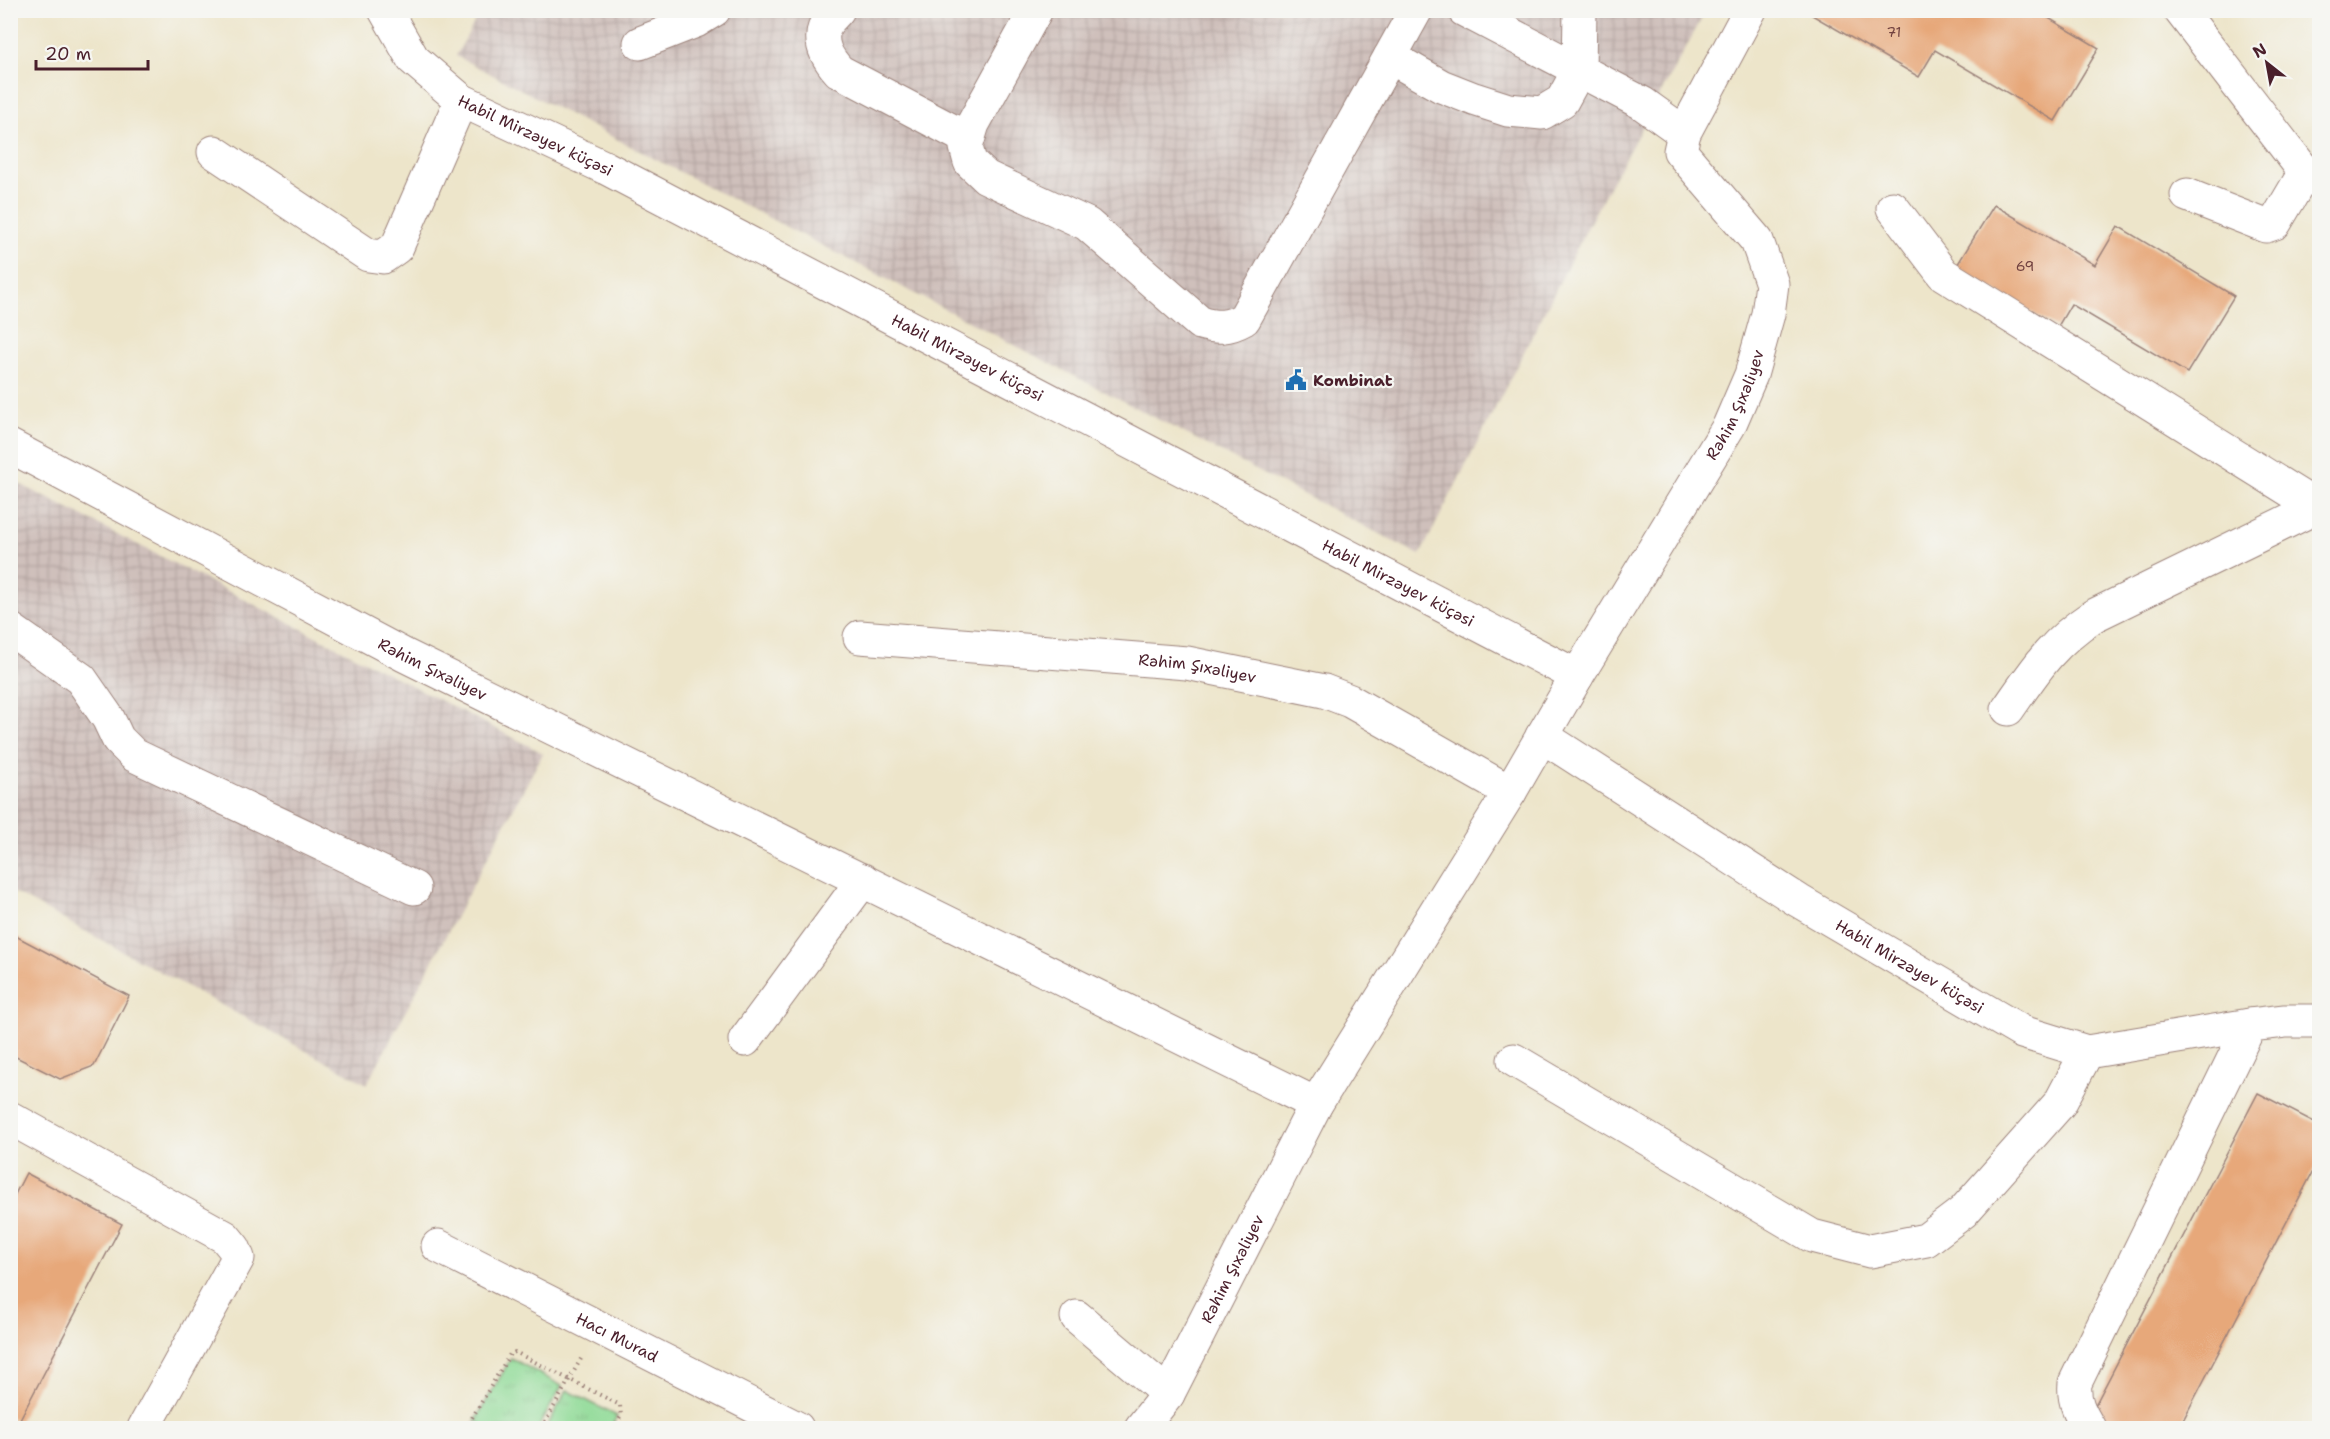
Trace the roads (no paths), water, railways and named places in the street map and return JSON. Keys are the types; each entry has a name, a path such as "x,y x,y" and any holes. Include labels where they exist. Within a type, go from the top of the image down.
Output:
{"street":[{"name":"Habil Mirzəyev küçəsi","path":"385,10 413,59 460,100 606,168 1576,676"},
{"path":"640,43 696,21 714,10"},
{"path":"838,10 825,25 823,40 825,55 839,71 968,139"},
{"path":"1036,10 973,124 968,139 970,162 986,177 1087,224 1200,323 1217,328 1244,319 1416,10"},
{"path":"1464,10 1642,103 1684,133 1750,10"},
{"path":"1390,57 1440,86 1474,99 1508,110 1542,113 1562,101 1579,70 1580,10"},
{"path":"2180,10 2312,177 2276,223 2266,226 2187,195"},
{"path":"214,152 369,255 383,257 398,247 460,100"},
{"name":"Rəhim Şıxəliyev","path":"1141,1428 1168,1394 1316,1104 1510,792 1576,676 1729,426 1751,375 1768,314 1772,284 1757,241 1680,151 1684,133"},
{"path":"1893,208 1943,274 2318,508"},
{"name":"Rəhim Şıxəliyev","path":"10,446 404,655 1316,1104"},
{"path":"2008,709 2048,653 2068,633 2093,616 2318,508"},
{"path":"12,632 81,679 108,718 118,739 134,755 414,888"},
{"name":"Rəhim Şıxəliyev","path":"860,636 1187,663 1324,691 1350,701 1510,792"},
{"name":"Habil Mirzəyev küçəsi","path":"1542,736 1799,901 2022,1032 2087,1052 2250,1025 2285,1021 2319,1021"},
{"path":"745,1040 863,880"},
{"path":"2089,1428 2076,1407 2075,1383 2250,1025"},
{"path":"1514,1060 1812,1236 1870,1251 1926,1240 1963,1212 2060,1103 2087,1052"},
{"path":"10,1118 225,1237 234,1248 238,1258 144,1428"},
{"name":"Hacı Murad","path":"438,1246 797,1428"},
{"path":"1077,1317 1168,1394"}],"place":[{"name":"Kombinat","path":"1296,380"}]}
